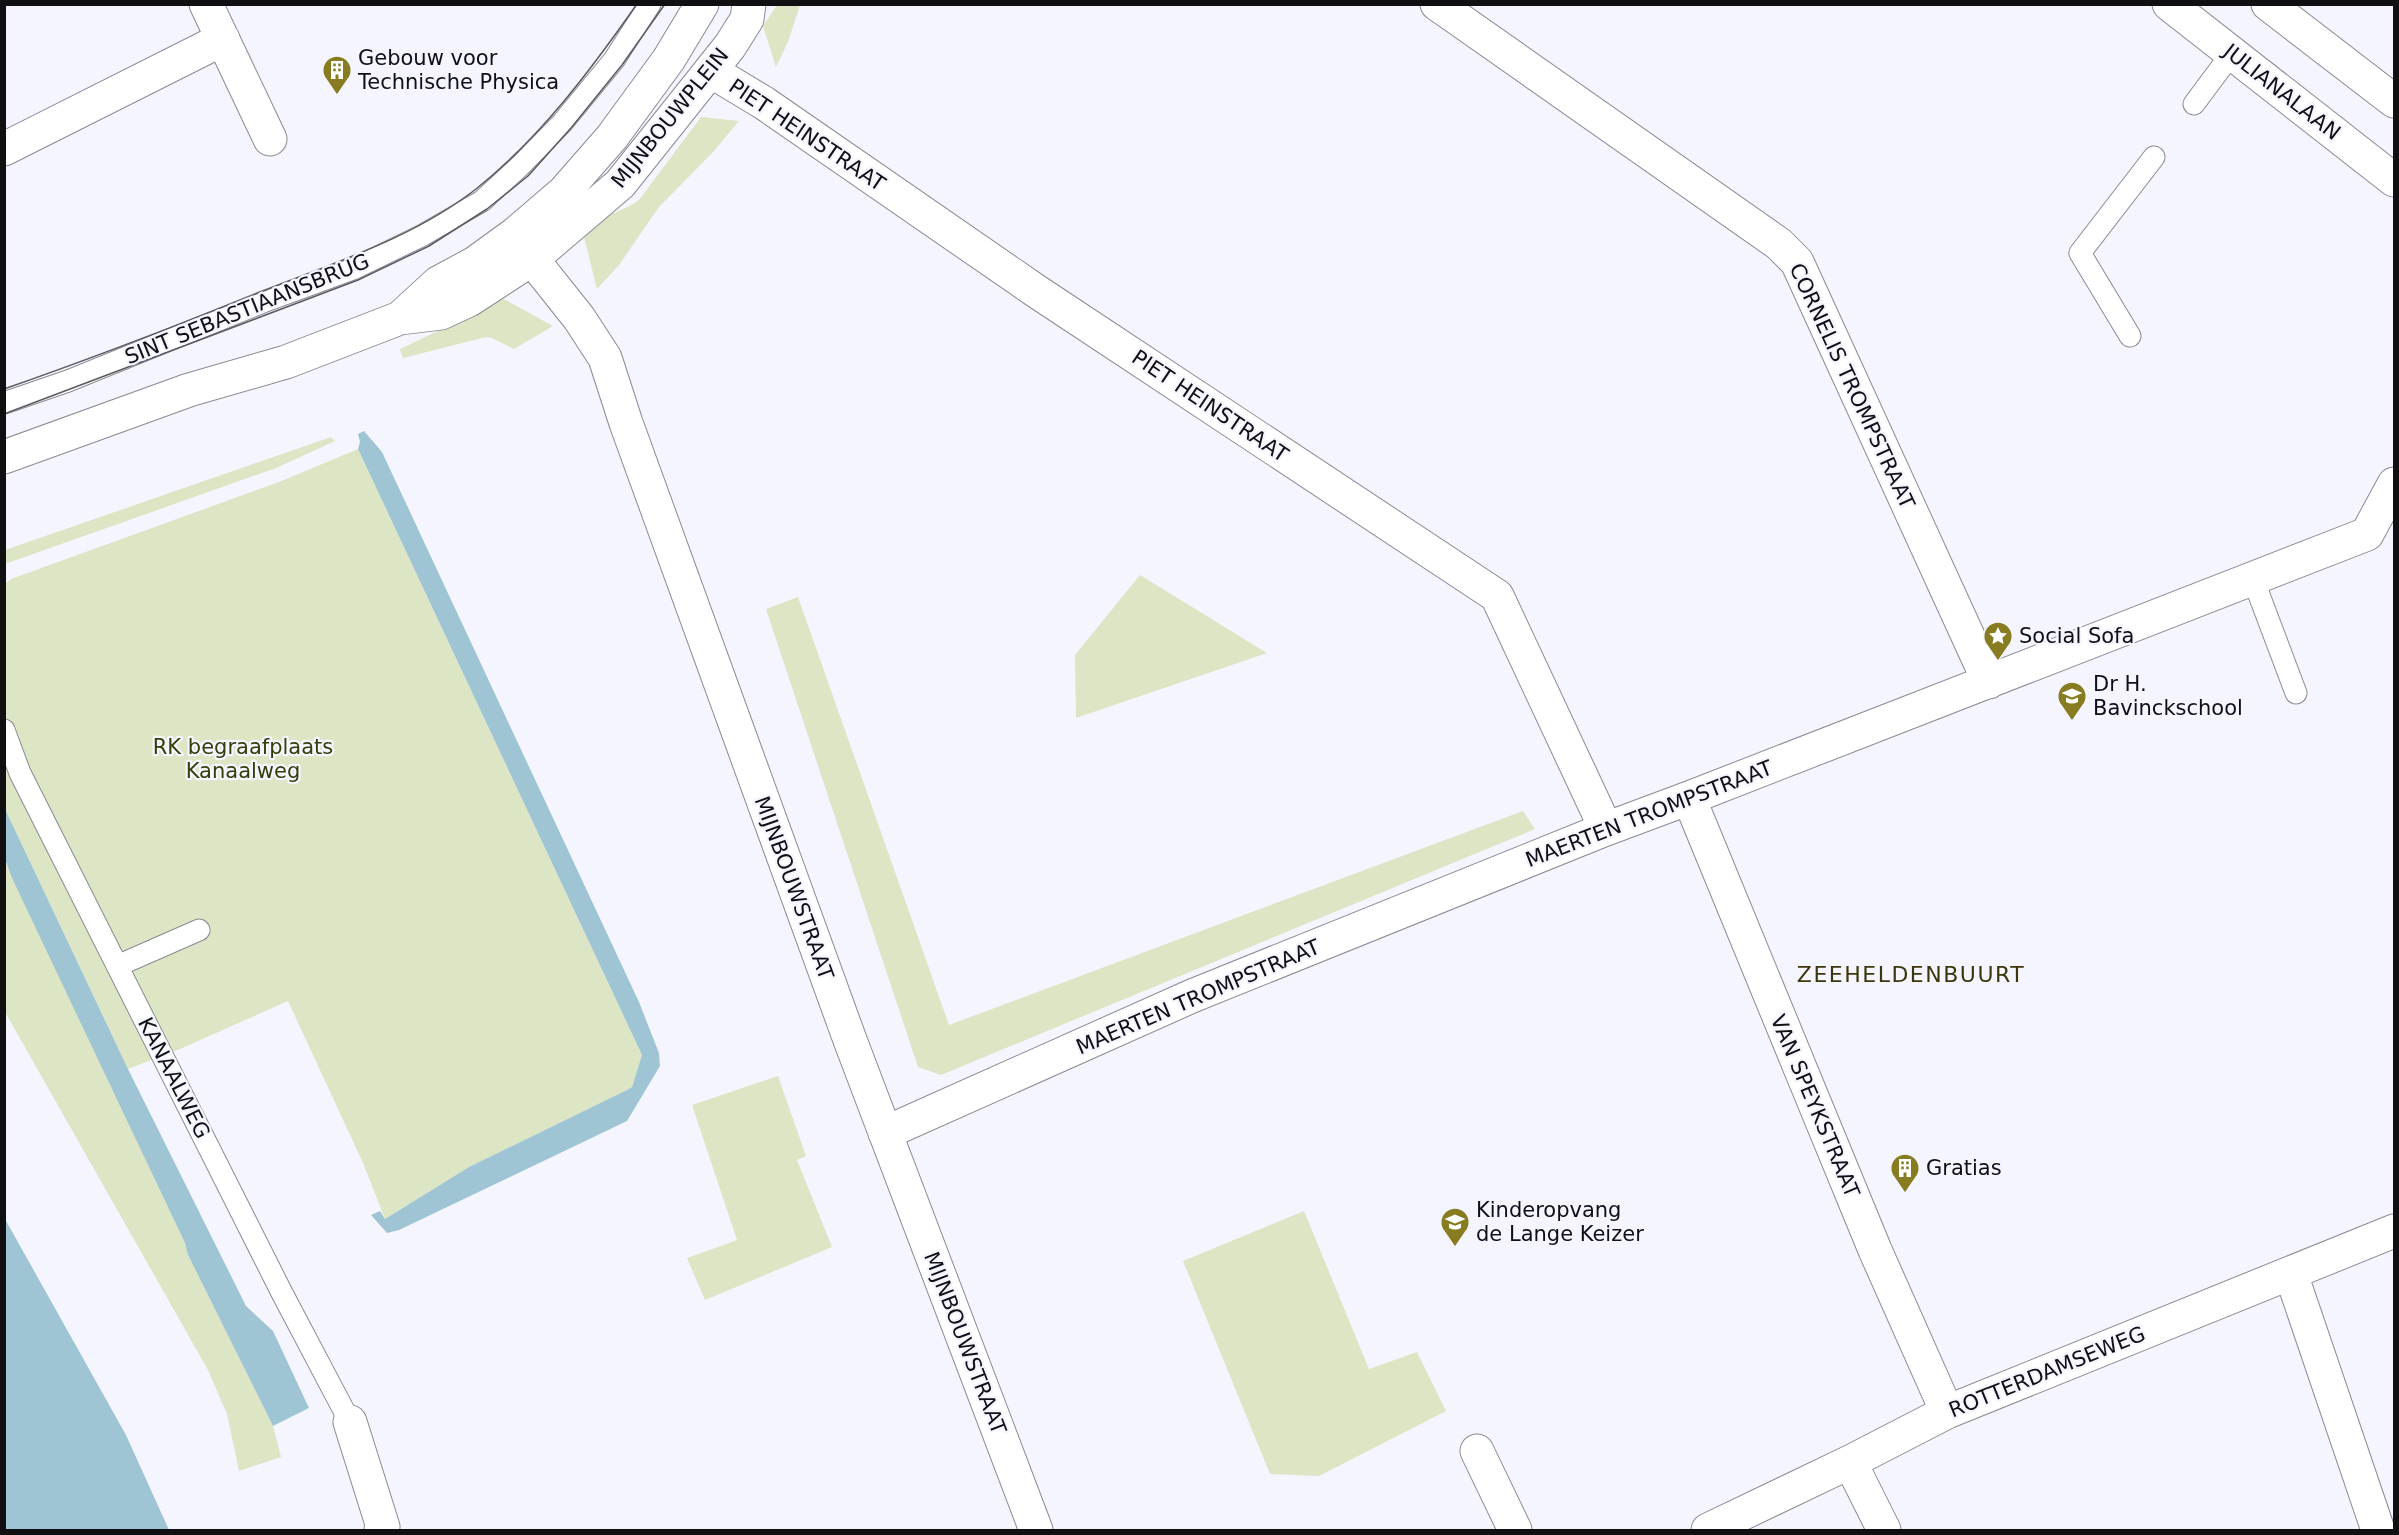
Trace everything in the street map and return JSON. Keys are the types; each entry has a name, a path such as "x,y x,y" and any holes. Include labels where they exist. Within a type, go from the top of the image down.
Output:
{"street":[{"path":"206,4 270,139"},
{"name":"MIJNBOUWPLEIN","path":"524,246 564,192 612,137 669,58 702,4"},
{"name":"CORNELIS TROMPSTRAAT","path":"1437,4 1779,244 1797,262 1989,682"},
{"name":"JULIANALAAN","path":"2169,4 2394,180"},
{"path":"2268,4 2394,100"},
{"name":"MIJNBOUWPLEIN","path":"524,246 620,183 730,46 752,9"},
{"path":"4,149 223,39"},
{"name":"PIET HEINSTRAAT","path":"711,71 764,104 1036,291 1497,596 1606,829"},
{"path":"4,457 189,390 286,362 400,318 441,314 469,300 524,246"},
{"name":"MIJNBOUWSTRAAT","path":"524,246 579,318 604,358 885,1133 1036,1530"},
{"name":"MAERTEN TROMPSTRAAT","path":"885,1133 1192,996 1606,829 2367,534 2394,484"},
{"name":"VAN SPEYKSTRAAT","path":"1689,798 1866,1228 1947,1412"},
{"name":"ROTTERDAMSEWEG","path":"1708,1530 1850,1462 1947,1412 2394,1231"},
{"path":"2291,1274 2378,1530"},
{"path":"350,1422 385,1529"},
{"path":"1477,1451 1515,1530"},
{"path":"1850,1462 1884,1530"}],"lane":[{"name":"SINT SEBASTIAANSBRUG","path":"4,403 68,381 263,302 353,269 423,235 482,201 563,122 614,60 650,4"},
{"path":"2194,104 2232,53"},
{"path":"2130,336 2080,253 2154,157"},
{"path":"2253,579 2296,693"},
{"name":"KANAALWEG","path":"4,730 20,773 350,1422"},
{"path":"117,966 199,930"}],"green space":[{"path":"777,5 800,5 788,42 776,67 763,26"},
{"path":"701,117 739,121 713,152 659,207 619,265 597,289 582,233 595,222 639,200"},
{"path":"501,295 504,299 553,326 514,349 486,337 403,358 400,349 442,329"},
{"path":"331,437 335,441 276,468 5,564 5,550"},
{"name":"RK begraafplaats Kanaalweg","path":"358,449 642,1055 632,1087 469,1167 385,1219 363,1163 288,1001 180,1049 128,1069 5,809 5,584 11,579 279,482"},
{"path":"1140,575 1267,653 1076,718 1075,655"},
{"path":"798,597 949,1025 1523,811 1535,829 941,1075 918,1067 766,609"},
{"path":"4,859 185,1243 188,1255 273,1426 281,1457 239,1471 227,1414 208,1370 5,1012"},
{"path":"778,1076 806,1156 797,1160 832,1247 705,1300 687,1258 737,1240 692,1105"},
{"path":"1304,1211 1369,1369 1417,1352 1446,1411 1319,1476 1270,1474 1183,1261"}],"water":[{"path":"364,431 382,452 639,1002 659,1053 660,1066 627,1121 399,1230 387,1233 371,1215 380,1211 385,1219 469,1167 627,1090 632,1087 642,1055 358,449 360,442 358,434"},
{"path":"5,809 128,1069 246,1306 273,1331 309,1408 273,1426 188,1255 185,1243 12,878 5,859"},
{"path":"5,1219 126,1435 169,1530 5,1530"}],"tram line":[{"path":"4,389 141,339 328,266 380,245 430,220 476,189 522,148 582,79 637,4"},
{"path":"4,414 358,280 429,246 487,209 528,176 622,65 665,4"}],"place":[{"name":"Gebouw voor Technische Physica","path":"337,96"},
{"name":"Social Sofa","path":"1998,662"},
{"name":"Dr H. Bavinckschool","path":"2072,722"},
{"name":"Gratias","path":"1905,1194"},
{"name":"Kinderopvang de Lange Keizer","path":"1455,1248"}],"district":[{"name":"ZEEHELDENBUURT","path":"1911,974"}]}
